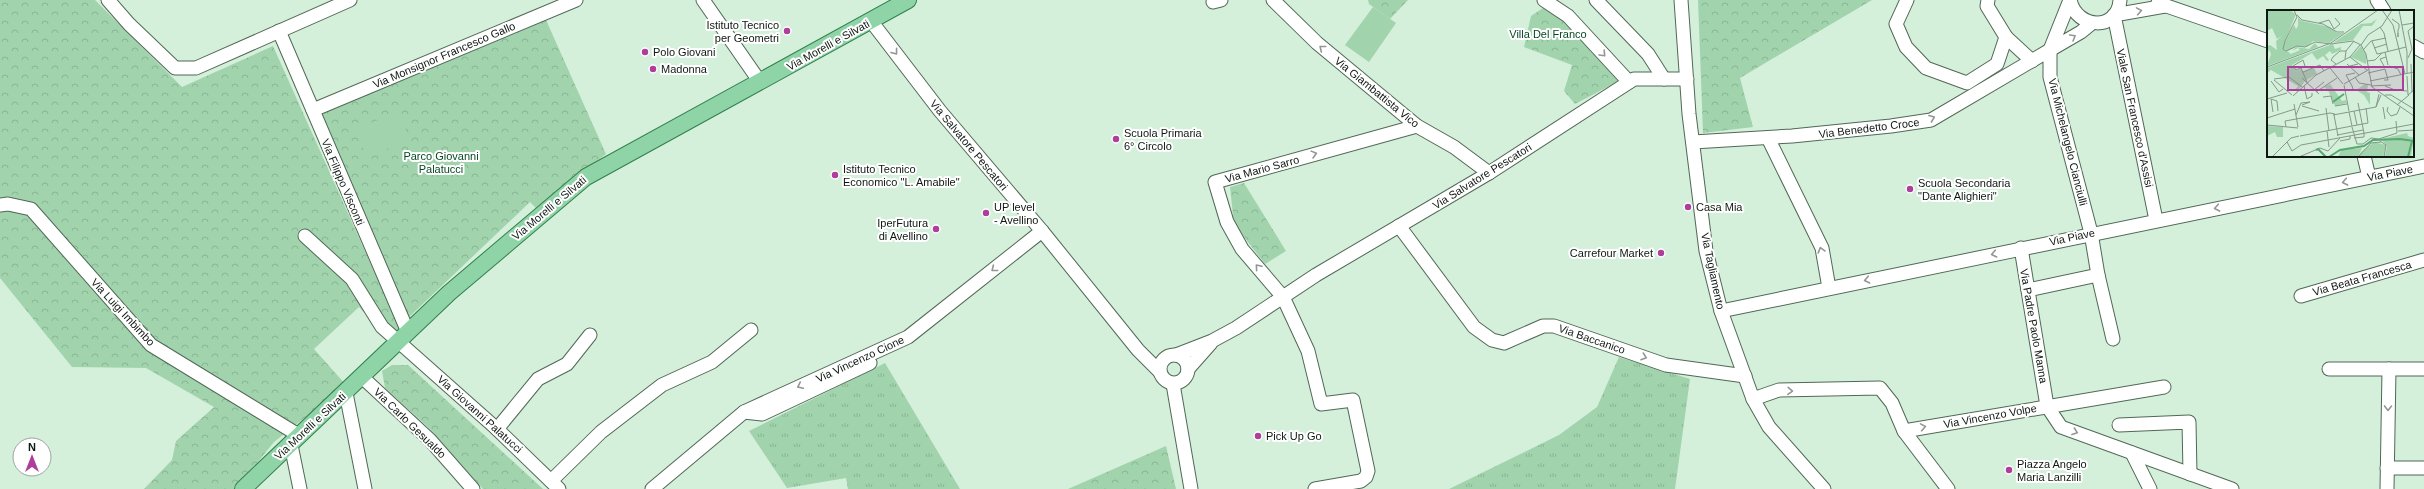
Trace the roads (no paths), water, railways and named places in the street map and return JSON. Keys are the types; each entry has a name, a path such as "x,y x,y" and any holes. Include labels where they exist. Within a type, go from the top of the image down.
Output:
{"main road":[{"name":"Via Morelli e Silvati","path":"243,489 346,393 449,293 586,177 908,0"}],"street":[{"path":"108,0 129,24 175,68 196,68 350,0"},
{"name":"Via Monsignor Francesco Gallo","path":"313,110 576,0"},
{"path":"703,0 760,82"},
{"name":"Via Giambattista Vico","path":"1273,0 1317,44 1417,126 1454,147 1489,173"},
{"path":"1544,0 1568,16 1629,82"},
{"path":"1596,0 1648,54 1664,79"},
{"name":"Via Tagliamento","path":"1681,0 1686,80 1706,251 1721,311 1753,399 1779,441 1824,489"},
{"path":"1907,0 1896,24 1906,47 1926,68 1967,83 1997,64 2006,37"},
{"path":"1988,0 1987,6 2006,37 2032,61"},
{"path":"2070,0 2077,15 2092,23"},
{"path":"2050,50 2070,0"},
{"path":"2114,15 2120,0"},
{"path":"2152,0 2165,6 2267,41"},
{"path":"2377,0 2383,10"},
{"name":"Via Benedetto Croce","path":"1693,142 1768,138 1891,126 1931,120 2081,32 2092,23 2100,23 2114,15 2165,6"},
{"name":"Viale San Francesco d'Assisi","path":"2114,15 2156,220"},
{"name":"Via Salvatore Pescatori","path":"871,21 940,111 1042,231 1131,341 1166,362 1212,342 1236,328 1282,297 1489,173 1634,79 1686,80"},
{"name":"Via Filippo Visconti","path":"279,31 313,110 403,337"},
{"path":"2414,47 2424,52"},
{"name":"Via Michelangelo Cianciulli","path":"2050,50 2050,77 2091,233 2098,275 2113,339"},
{"name":"Via Mario Sarro","path":"1282,297 1242,249 1227,222 1215,182 1417,126"},
{"path":"1768,138 1822,248 1828,288"},
{"path":"2364,157 2369,177"},
{"name":"Via Piave","path":"1721,311 2091,233 2424,166"},
{"name":"Via Luigi Imbimbo","path":"0,204 8,204 31,209 151,345 296,440"},
{"name":"Via Baccanico","path":"1399,226 1474,327 1492,340 1504,343 1543,326 1554,326 1666,365 1744,376"},
{"name":"Via Vincenzo Cione","path":"652,489 744,412 908,337 1042,231"},
{"name":"Via Giovanni Palatucci","path":"305,236 352,279 382,327 403,337 555,485"},
{"name":"Via Padre Paolo Manna","path":"2020,248 2047,406"},
{"name":"Via Beata Francesca","path":"2301,296 2424,260"},
{"path":"2028,290 2098,275"},
{"path":"1282,297 1308,351 1321,404 1352,400 1368,471 1366,477 1361,481 1314,489"},
{"path":"555,485 601,432 662,385 712,362 751,330"},
{"path":"497,429 538,378 567,364 590,335"},
{"name":"Via Salvatore Pescatori","path":"1182,377 1212,342"},
{"name":"Via Vincenzo Cione","path":"744,412 762,414 882,357"},
{"path":"1182,377 1164,380 1166,362 1183,358 1180,427 1191,489"},
{"path":"2329,369 2424,369"},
{"path":"2387,489 2389,369"},
{"name":"Via Carlo Gesualdo","path":"362,377 430,440 473,489"},
{"path":"2047,406 2164,387"},
{"path":"1753,399 1779,390 1880,388 1892,403 1904,431 1948,489"},
{"path":"346,393 365,489"},
{"name":"Via Vincenzo Volpe","path":"1904,431 2047,406 2061,427 2232,489"},
{"path":"2119,425 2189,422 2190,474"},
{"path":"296,440 300,489"},
{"path":"2132,453 2150,489"},
{"path":"2387,468 2424,468"}],"place":[{"name":"Istituto Tecnico per Geometri","path":"787,31"},
{"name":"Polo Giovani","path":"645,52"},
{"name":"Madonna","path":"653,69"},
{"name":"Scuola Primaria 6° Circolo","path":"1116,139"},
{"name":"Istituto Tecnico Economico \"L. Amabile\"","path":"835,175"},
{"name":"Scuola Secondaria \"Dante Alighieri\"","path":"1910,189"},
{"name":"Casa Mia","path":"1688,207"},
{"name":"UP level - Avellino","path":"986,213"},
{"name":"IperFutura di Avellino","path":"936,229"},
{"name":"Carrefour Market","path":"1661,253"},
{"name":"Pick Up Go","path":"1258,436"},
{"name":"Piazza Angelo Maria Lanzilli","path":"2009,470"}],"park label":[{"name":"Villa Del Franco","path":"1548,34"},
{"name":"Parco Giovanni Palatucci","path":"441,162"}]}
